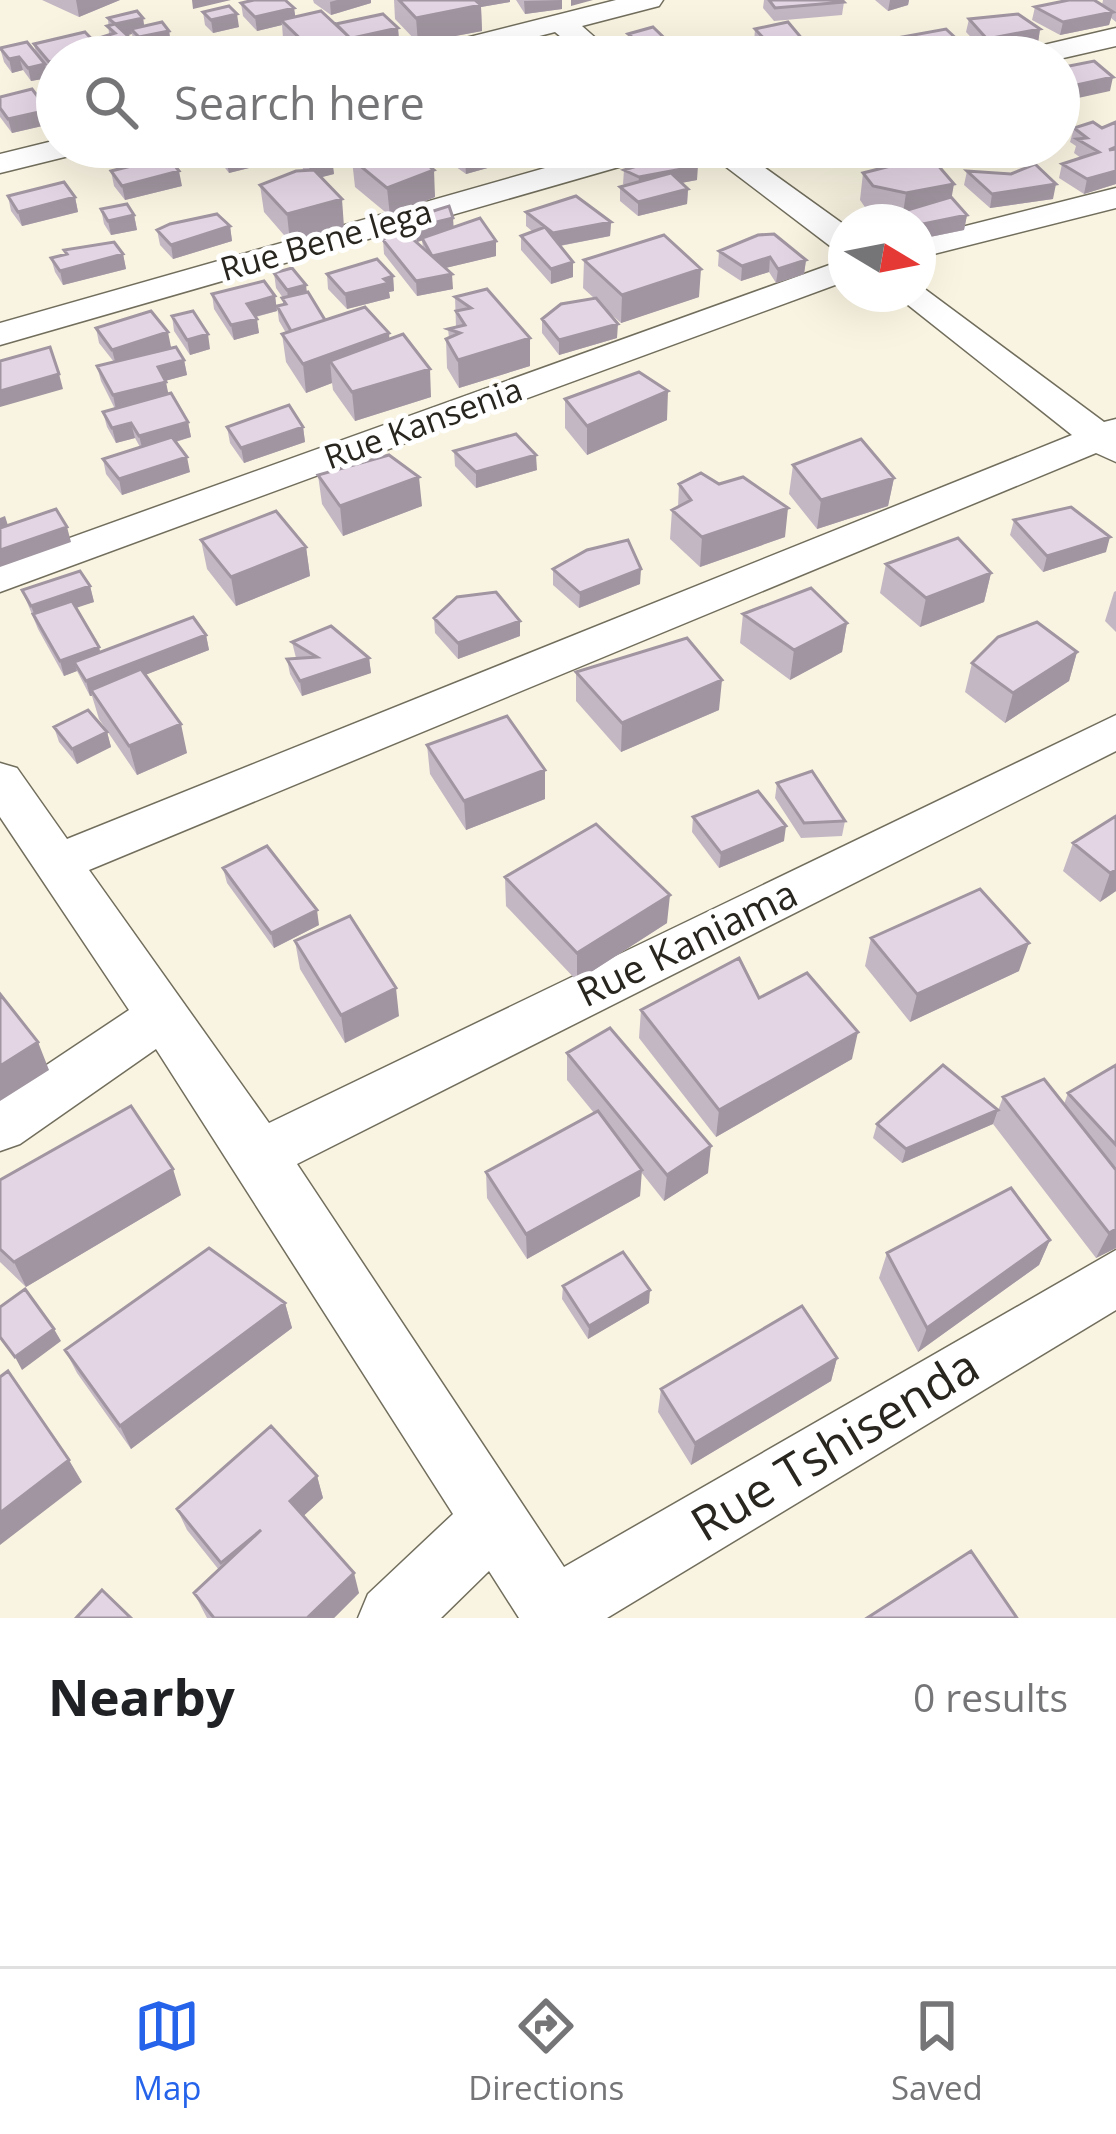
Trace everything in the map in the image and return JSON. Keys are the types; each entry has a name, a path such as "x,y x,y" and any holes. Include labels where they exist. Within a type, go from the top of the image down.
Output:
{"street":[{"path":"509,36 649,0"},
{"path":"561,23 577,36"},
{"path":"1080,45 1116,37"},
{"path":"0,164 36,155"},
{"name":"Rue Bene lega","path":"0,334 579,168"},
{"path":"745,168 828,229"},
{"path":"936,243 1116,198"},
{"name":"Rue Kansenia","path":"0,578 828,276"},
{"path":"936,310 1110,439"},
{"path":"57,863 1110,439"},
{"name":"Rue Kaniama","path":"259,1155 1116,730"},
{"path":"0,780 259,1155 556,1615"},
{"path":"0,1127 162,1016"},
{"name":"Rue Tshisenda","path":"556,1615 1116,1278"},
{"path":"392,1618 496,1518"}],"building":[{"path":"285,0 294,8 255,17 241,3"},
{"path":"399,0 475,0 481,5 416,18"},
{"path":"769,0 842,0 844,2 775,8"},
{"path":"1094,0 1113,12 1063,22 1035,7"},
{"path":"229,6 237,14 211,20 203,12"},
{"path":"137,11 143,18 115,24 108,18"},
{"path":"321,11 348,36 298,36 281,20"},
{"path":"383,14 398,28 348,36 336,24"},
{"path":"1018,14 1040,29 984,36 969,19"},
{"path":"162,22 169,31 138,36 131,29"},
{"path":"788,22 800,36 762,36 755,29"},
{"path":"115,24 128,36 105,36 115,33 107,26"},
{"path":"653,27 662,36 631,36"},
{"path":"946,29 953,36 908,36"},
{"path":"27,42 36,53 36,66 28,68 19,57 9,59 0,48"},
{"path":"1094,61 1113,77 1080,84 1080,64"},
{"path":"32,89 36,113 8,119 0,108 0,97"},
{"path":"1093,122 1102,128 1116,122 1116,147 1109,150 1116,149 1116,171 1087,179 1069,168 1080,168 1080,158 1099,152 1080,141 1087,138 1080,126"},
{"path":"177,168 179,171 122,186 111,171"},
{"path":"363,168 434,170 387,188"},
{"path":"630,168 687,168 639,177 624,170"},
{"path":"883,168 940,168 954,184 906,193 873,186 863,173"},
{"path":"1039,168 1056,184 992,194 967,171 1011,174"},
{"path":"314,170 342,199 287,214 260,185 296,171"},
{"path":"671,173 688,189 638,202 620,187"},
{"path":"64,182 75,197 18,212 8,196"},
{"path":"576,196 611,222 553,233 526,212"},
{"path":"951,197 967,215 936,221 936,204 928,204"},
{"path":"127,204 134,215 108,221 101,209"},
{"path":"449,206 453,218 416,227 411,218"},
{"path":"217,214 230,226 171,245 157,230 170,224"},
{"path":"480,218 496,241 432,256 422,238"},
{"path":"398,226 452,274 416,281 383,240"},
{"path":"545,227 573,262 551,269 521,236"},
{"path":"774,234 806,260 778,269 770,257 742,266 719,251 758,235"},
{"path":"664,235 701,269 622,295 584,260"},
{"path":"114,242 123,254 60,271 51,258 67,254 64,250"},
{"path":"377,259 393,276 384,279 389,283 345,294 327,274"},
{"path":"292,268 306,285 287,290 274,273"},
{"path":"264,281 275,296 247,304 257,319 231,325 212,294"},
{"path":"487,289 530,338 458,360 446,339 460,333 448,329 465,325 456,311 471,308 455,297"},
{"path":"308,292 325,320 291,331 277,306 286,304 282,298"},
{"path":"596,298 618,324 559,340 542,319 561,304"},
{"path":"365,307 389,333 303,364 282,334"},
{"path":"151,311 168,332 112,350 96,328"},
{"path":"193,311 208,334 187,340 172,316"},
{"path":"403,334 430,369 352,392 330,361"},
{"path":"50,347 59,374 0,391 0,361"},
{"path":"176,347 184,360 158,367 166,382 113,395 97,366"},
{"path":"639,372 668,391 587,426 565,399"},
{"path":"171,393 188,422 139,436 131,423 112,428 103,412"},
{"path":"289,405 303,427 241,448 227,427"},
{"path":"516,434 536,455 476,472 454,451"},
{"path":"172,437 187,457 119,479 103,459"},
{"path":"861,439 894,478 821,500 793,465"},
{"path":"389,455 419,477 340,506 318,475"},
{"path":"701,473 719,484 743,477 788,508 702,537 672,510 691,500 679,484"},
{"path":"1071,507 1110,537 1047,556 1014,520"},
{"path":"56,509 67,527 0,550 0,528"},
{"path":"276,511 306,547 231,577 201,540"},
{"path":"958,538 991,573 926,598 886,564"},
{"path":"628,540 641,569 580,593 553,569 587,550"},
{"path":"80,571 90,586 31,606 22,590"},
{"path":"811,588 847,623 794,650 743,614"},
{"path":"496,592 520,621 458,643 434,618 457,597"},
{"path":"72,601 99,647 60,661 33,614"},
{"path":"193,617 206,635 86,681 74,662"},
{"path":"1037,622 1077,652 1013,693 972,663 998,637"},
{"path":"331,626 369,658 300,681 287,659 317,657 292,642"},
{"path":"687,638 722,680 622,723 576,672"},
{"path":"141,669 181,724 129,746 91,690"},
{"path":"88,710 107,732 72,749 54,727"},
{"path":"507,716 545,770 464,801 427,745"},
{"path":"812,771 845,821 804,823 777,783"},
{"path":"758,791 786,826 721,853 693,817"},
{"path":"1116,816 1116,870 1110,873 1073,843"},
{"path":"596,824 670,895 577,953 505,877"},
{"path":"267,846 317,910 271,933 223,868"},
{"path":"980,889 1029,943 917,994 871,938"},
{"path":"350,916 396,988 341,1015 295,941"},
{"path":"739,958 759,998 807,973 858,1032 719,1110 641,1010"},
{"path":"0,994 38,1042 0,1066"},
{"path":"610,1028 711,1146 667,1175 567,1053"},
{"path":"943,1065 998,1110 906,1149 877,1124"},
{"path":"1116,1065 1116,1145 1068,1093"},
{"path":"1044,1079 1116,1170 1116,1229 1109,1233 1003,1097"},
{"path":"131,1106 173,1169 14,1262 0,1249 0,1180"},
{"path":"598,1111 642,1170 526,1234 486,1172"},
{"path":"1011,1188 1050,1240 927,1328 887,1253"},
{"path":"209,1248 285,1303 120,1426 65,1350"},
{"path":"623,1252 650,1290 589,1326 563,1286"},
{"path":"25,1289 54,1329 15,1357 0,1337 0,1307"},
{"path":"802,1306 837,1358 695,1443 661,1389"},
{"path":"8,1371 69,1460 0,1513 0,1377"},
{"path":"271,1426 317,1476 290,1501 354,1573 307,1618 214,1618 194,1593 261,1530 221,1563 177,1509"},
{"path":"971,1551 1017,1618 867,1618"},
{"path":"102,1590 131,1618 76,1618"}]}
